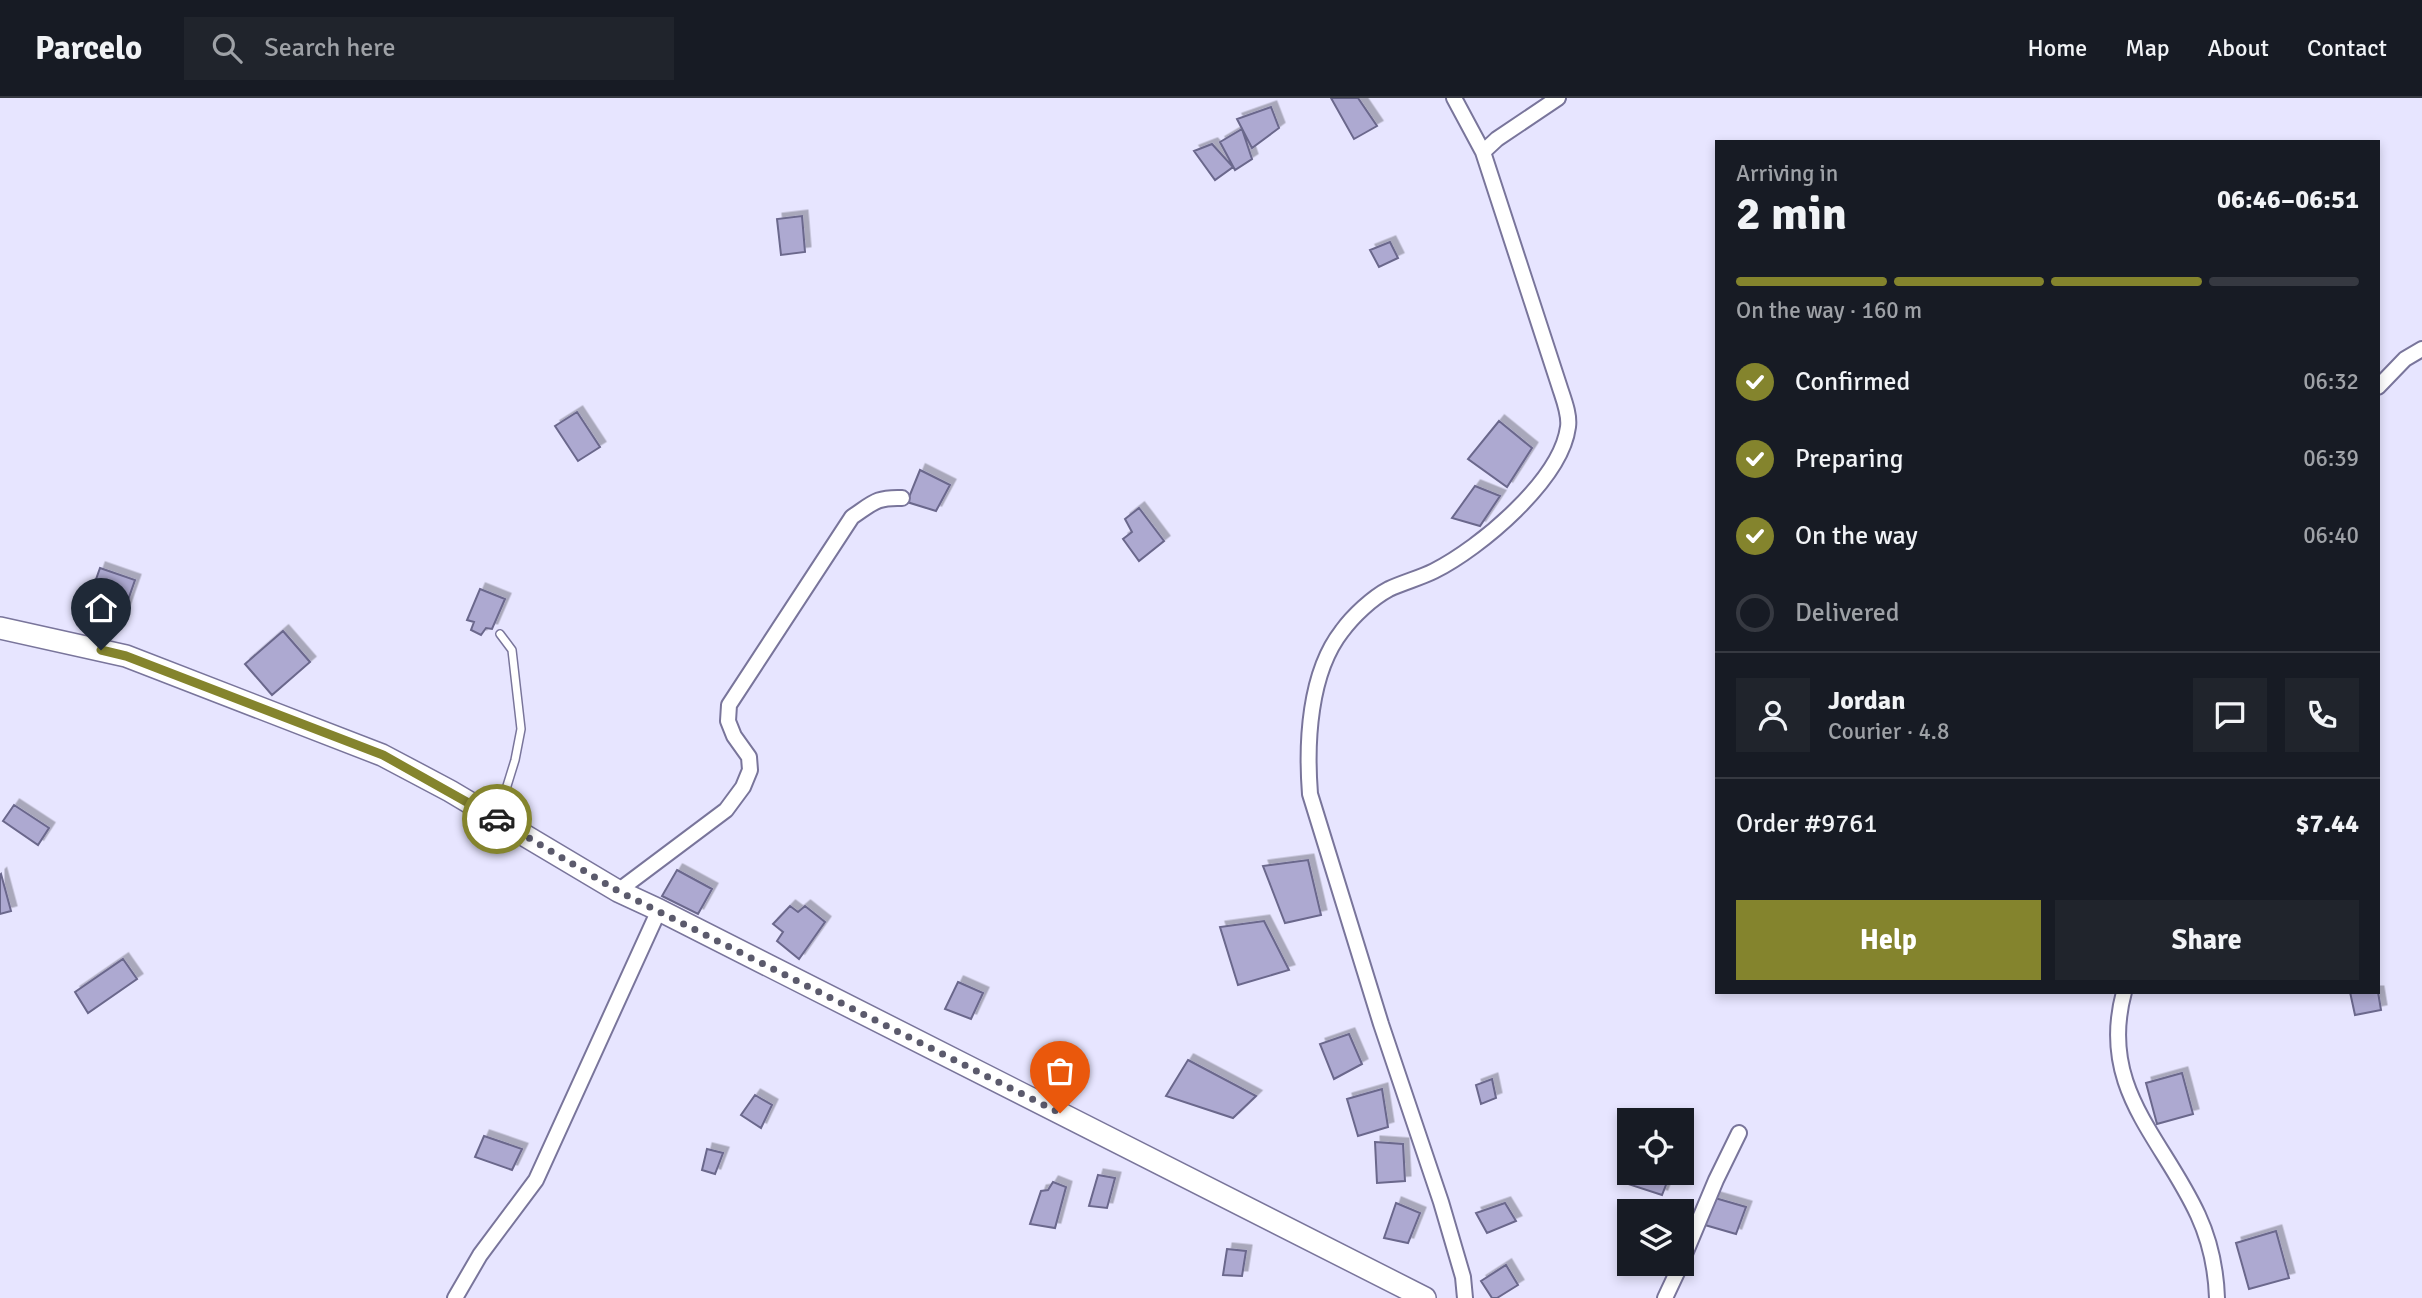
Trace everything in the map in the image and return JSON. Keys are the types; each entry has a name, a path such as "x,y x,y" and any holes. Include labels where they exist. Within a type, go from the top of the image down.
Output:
{"street":[{"path":"1454,98 1483,152 1559,385 1568,425 1564,442 1549,471 1523,503 1458,556 1434,571 1387,590 1353,617 1340,633 1322,664 1310,733 1308,765 1310,794 1381,1024 1441,1202 1463,1277 1465,1298"},
{"path":"1483,152 1497,139 1558,98"},
{"path":"2380,385 2405,359 2422,349"},
{"path":"618,891 726,810 743,787 750,770 750,757 734,736 728,721 729,705 852,517 884,497 902,498"},
{"path":"0,628 126,656 383,755 618,891 1425,1298"},
{"path":"455,1298 480,1255 536,1180 659,910"},
{"path":"2124,994 2117,1037 2126,1084 2146,1126 2199,1216 2216,1272 2217,1298"},
{"path":"1694,1232 1739,1133"},
{"path":"1665,1298 1675,1276"}],"lane":[{"path":"496,819 516,760 521,729 512,650 500,634"}],"building":[{"path":"1331,98 1358,98 1377,126 1354,139"},
{"path":"1271,107 1279,128 1252,148 1237,119"},
{"path":"1242,129 1252,159 1235,170 1220,142"},
{"path":"1212,144 1233,167 1215,180 1194,151"},
{"path":"802,216 805,252 781,255 777,219"},
{"path":"1390,242 1398,258 1379,267 1370,250"},
{"path":"577,412 600,447 578,461 555,426"},
{"path":"1499,421 1532,448 1507,487 1468,459"},
{"path":"920,470 950,485 936,511 907,502"},
{"path":"1475,486 1500,496 1480,526 1452,518"},
{"path":"1139,508 1164,541 1139,561 1123,539 1132,532 1125,519"},
{"path":"100,568 135,580 121,620 89,599"},
{"path":"480,589 505,599 492,629 486,628 481,635 471,630 474,622 467,620"},
{"path":"283,631 310,662 272,695 245,664"},
{"path":"14,805 49,828 38,845 3,821"},
{"path":"1308,860 1321,915 1285,923 1263,866"},
{"path":"677,870 712,889 698,914 662,896"},
{"path":"0,875 11,911 0,914"},
{"path":"790,906 798,912 805,906 825,922 799,959 777,941 783,932 773,924"},
{"path":"1264,921 1289,970 1238,985 1220,927"},
{"path":"123,959 137,979 88,1013 75,992"},
{"path":"958,982 983,993 971,1019 945,1009"},
{"path":"2350,994 2378,994 2381,1010 2355,1015"},
{"path":"1349,1034 1362,1064 1334,1079 1320,1044"},
{"path":"1188,1060 1256,1096 1233,1118 1166,1096"},
{"path":"2182,1073 2193,1114 2157,1124 2146,1083"},
{"path":"1492,1079 1496,1098 1481,1104 1476,1085"},
{"path":"1382,1089 1388,1127 1358,1136 1347,1099"},
{"path":"755,1095 772,1105 761,1128 741,1115"},
{"path":"484,1136 522,1149 512,1170 475,1157"},
{"path":"1375,1142 1403,1144 1405,1181 1377,1183"},
{"path":"707,1149 723,1153 715,1174 702,1170"},
{"path":"1098,1175 1115,1178 1107,1208 1089,1206"},
{"path":"1053,1182 1066,1187 1055,1228 1030,1224 1041,1191 1048,1190"},
{"path":"1631,1185 1666,1185 1662,1195"},
{"path":"1715,1198 1746,1207 1736,1234 1705,1225"},
{"path":"1396,1203 1420,1213 1408,1243 1384,1238"},
{"path":"1505,1203 1516,1221 1487,1233 1476,1213"},
{"path":"2276,1231 2289,1278 2249,1289 2236,1243"},
{"path":"1227,1249 1246,1251 1242,1276 1223,1275"},
{"path":"1506,1265 1518,1285 1497,1298 1492,1298 1481,1281"}],"way so far":[{"path":"497,819 618,891 1060,1113"}],"route":[{"path":"101,650 126,656 383,755 497,819"}]}
